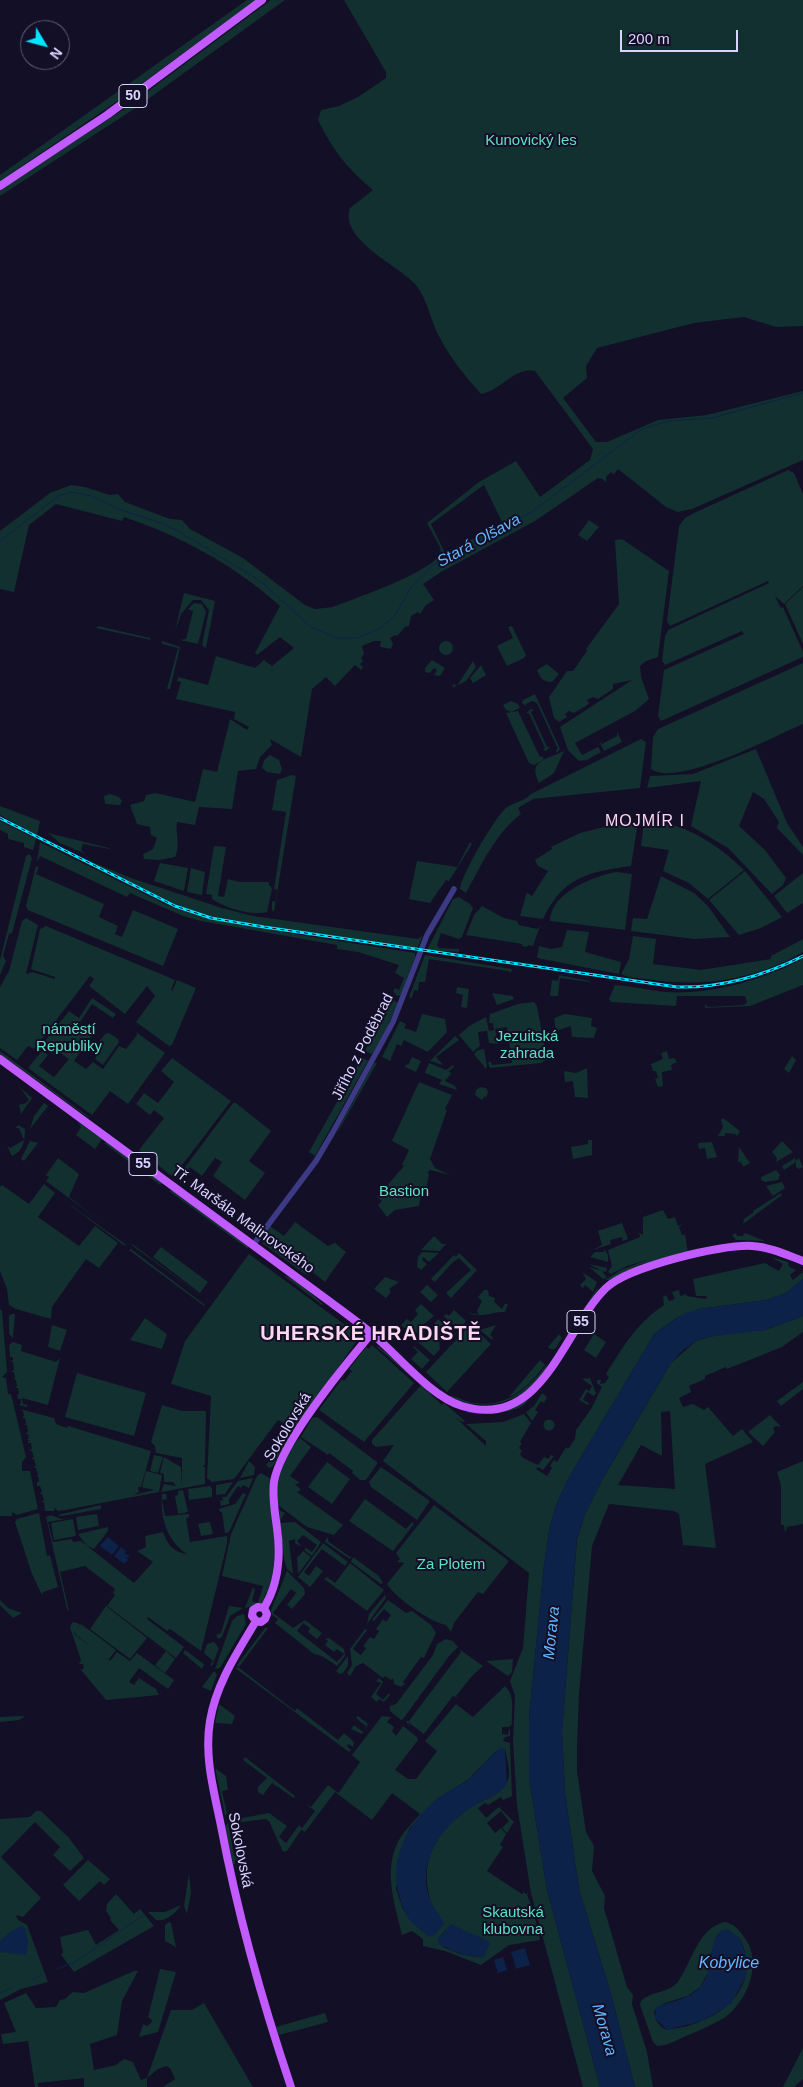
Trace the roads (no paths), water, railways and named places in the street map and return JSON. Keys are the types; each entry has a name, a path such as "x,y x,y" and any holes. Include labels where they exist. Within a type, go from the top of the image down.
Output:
{"main road":[{"name":"50","path":"0,186 107,115 262,0"},
{"name":"Tř. Maršála Malinovského","path":"0,1059 371,1334"},
{"name":"55","path":"371,1334 448,1400 478,1409 504,1406 521,1398 539,1384 594,1302 612,1283 639,1268 730,1247 752,1246 770,1249 803,1261"},
{"name":"Sokolovská","path":"291,2087 253,1972 244,1936 209,1760 209,1730 216,1695 226,1672 256,1621 252,1616 253,1610 258,1607 264,1608 273,1588 278,1566 279,1542 273,1497 279,1466 312,1411 371,1334"}],"street":[{"name":"Jiřího z Poděbrad","path":"253,1245 316,1161 387,1035 427,935 454,889"}],"water":[{"name":"Morava","path":"803,1279 803,1316 765,1330 708,1337 696,1341 682,1351 671,1363 602,1480 586,1512 577,1538 562,1732 565,1793 579,1889 611,1994 635,2087 600,2087 547,1890 529,1779 529,1717 544,1565 550,1525 557,1503 569,1477 655,1333 685,1313 699,1309 766,1300 786,1293"},
{"path":"108,1537 119,1546 112,1555 100,1546"},
{"path":"121,1547 126,1551 125,1554 130,1555 127,1558 124,1555 128,1560 124,1564 114,1556"},
{"path":"501,1748 505,1749 507,1784 491,1797 472,1807 451,1824 442,1834 429,1858 426,1870 426,1884 432,1904 444,1924 435,1935 429,1937 412,1922 402,1905 396,1870 402,1844 416,1820 425,1810 440,1797 468,1780"},
{"path":"451,1924 488,1941 490,1944 483,1958 463,1955 438,1944 438,1939"},
{"path":"21,1926 25,1928 28,1942 26,1955 0,1952 0,1941 11,1931"},
{"name":"Kobylice","path":"728,1929 740,1939 747,1958 746,1976 731,2004 702,2021 667,2030 655,2018 656,2007 688,1996 700,1987 708,1970 716,1937 722,1930"},
{"path":"525,1948 530,1965 516,1969 511,1952"},
{"path":"503,1957 507,1970 498,1973 494,1960"}],"waterway":[{"name":"Stará Olšava","path":"0,541 60,495 73,492 91,496 121,510 161,523 178,531 259,580 312,628 338,638 358,638 382,627 395,615 410,589 433,565 533,511 642,429 668,421 712,418 803,393"},
{"path":"57,1969 75,1962 144,1915"},
{"path":"33,1979 43,1974"},
{"path":"0,1993 11,1988"}],"railway":[{"path":"0,818 175,906 211,918 677,987 727,983 758,975 803,956"}],"district":[{"name":"MOJMÍR I","path":"645,822"},
{"name":"UHERSKÉ HRADIŠTĚ","path":"371,1334"}],"park label":[{"name":"Kunovický les","path":"531,141"},
{"name":"náměstí Republiky","path":"69,1038"},
{"name":"Jezuitská zahrada","path":"527,1046"},
{"name":"Bastion","path":"404,1192"},
{"name":"Za Plotem","path":"451,1565"},
{"name":"Skautská klubovna","path":"513,1922"}]}
